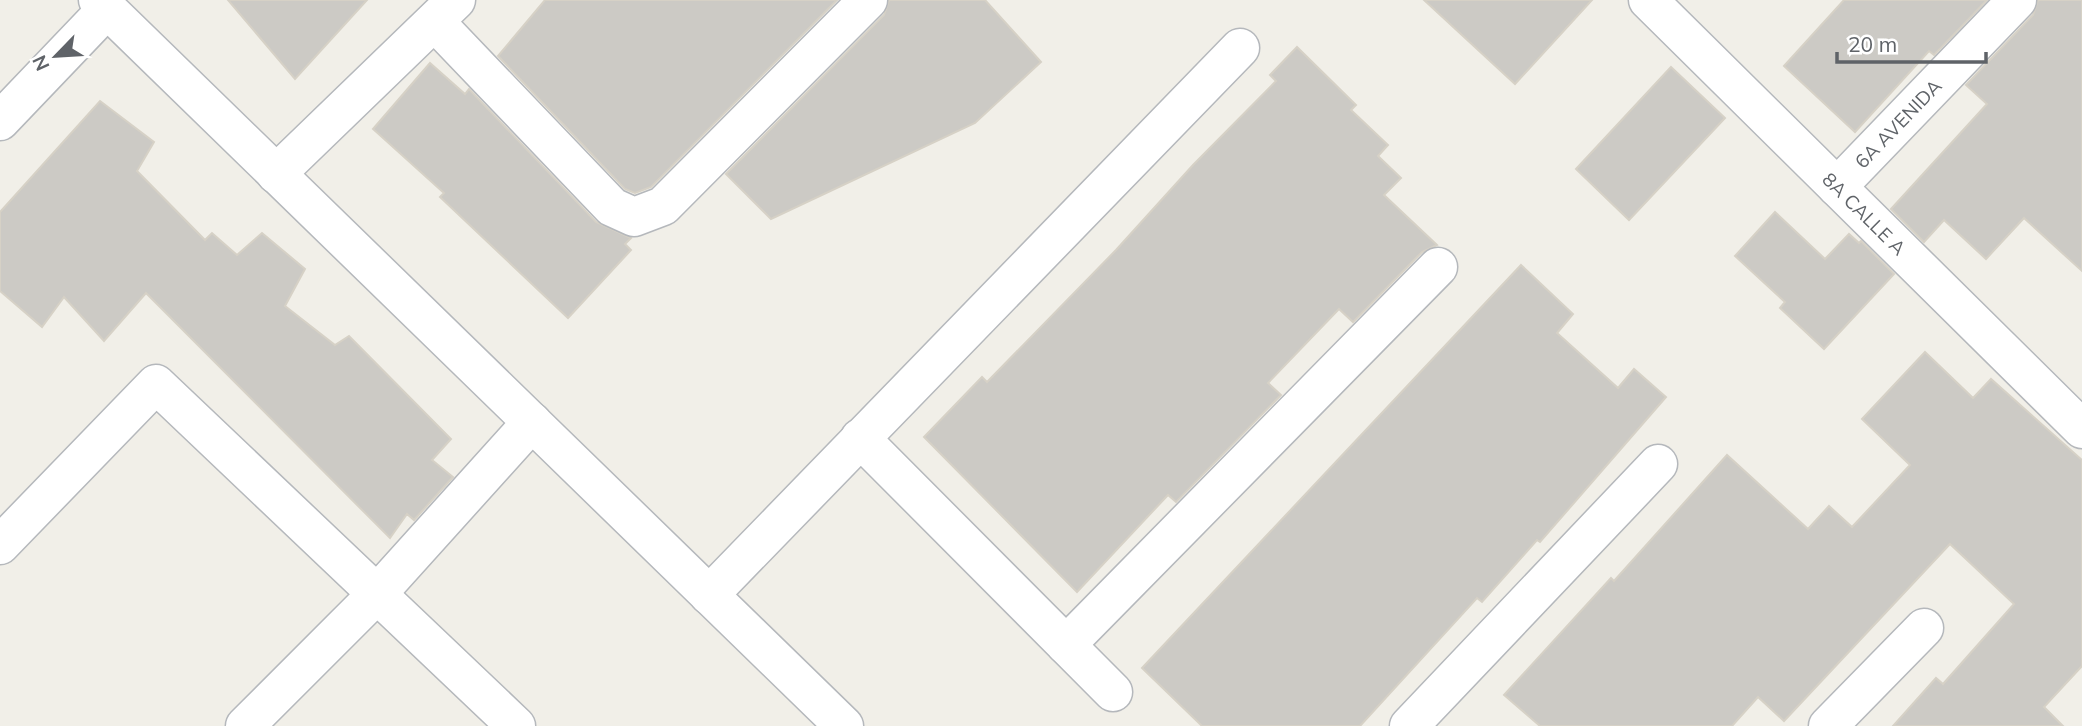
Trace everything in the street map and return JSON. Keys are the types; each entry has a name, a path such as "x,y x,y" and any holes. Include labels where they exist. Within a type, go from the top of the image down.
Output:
{"street":[{"path":"276,174 446,11 612,207 634,217 663,205 868,0"},
{"name":"8A CALLE A","path":"1648,0 2082,429"},
{"name":"6A AVENIDA","path":"1837,187 2017,0"},
{"path":"0,121 103,5 844,726"},
{"path":"709,595 1240,48"},
{"path":"1066,646 1438,267"},
{"path":"0,545 156,384 516,726"},
{"path":"245,726 376,595 532,422"},
{"path":"860,438 1113,692"},
{"path":"1409,726 1658,464"},
{"path":"1828,726 1924,628"}],"building":[{"path":"228,0 367,0 295,79"},
{"path":"545,0 837,0 651,187 635,193 625,189 498,56"},
{"path":"889,0 985,0 1041,62 975,123 771,219 726,174 884,15"},
{"path":"1424,0 1592,0 1515,84"},
{"path":"1844,0 1987,0 1934,55 1929,51 1855,132 1784,66"},
{"path":"2038,0 2082,0 2082,271 2024,218 1986,259 1944,220 1924,242 1891,209 1987,104 1966,85 2033,15"},
{"path":"1297,47 1356,105 1351,110 1388,145 1378,156 1401,178 1384,195 1437,245 1422,252 1353,322 1339,309 1268,383 1281,395 1176,502 1168,495 1077,592 924,437 982,377 987,382 1116,250 1193,165 1276,81 1270,75"},
{"path":"430,63 465,94 469,89 596,222 631,238 625,244 631,250 568,318 440,197 444,193 373,129"},
{"path":"1671,67 1725,118 1629,220 1576,169"},
{"path":"100,101 154,142 137,171 205,240 212,233 237,255 262,233 305,269 285,306 335,345 349,336 451,439 432,460 453,477 414,520 407,514 390,538 146,293 104,341 64,297 42,327 0,291 0,212"},
{"path":"1775,212 1825,259 1849,234 1859,243 1861,241 1894,274 1824,349 1780,308 1785,302 1735,256"},
{"path":"1521,265 1573,314 1557,333 1618,388 1634,369 1666,397 1540,542 1537,540 1482,602 1477,598 1360,726 1202,726 1142,668"},
{"path":"1925,352 1973,398 1991,379 2082,460 2082,666 2044,707 2063,726 1893,726 1936,678 1943,684 2014,604 1950,544 1784,721 1758,697 1732,726 1540,726 1504,695 1611,578 1614,581 1727,455 1808,529 1829,506 1852,527 1910,465 1862,419"}]}
